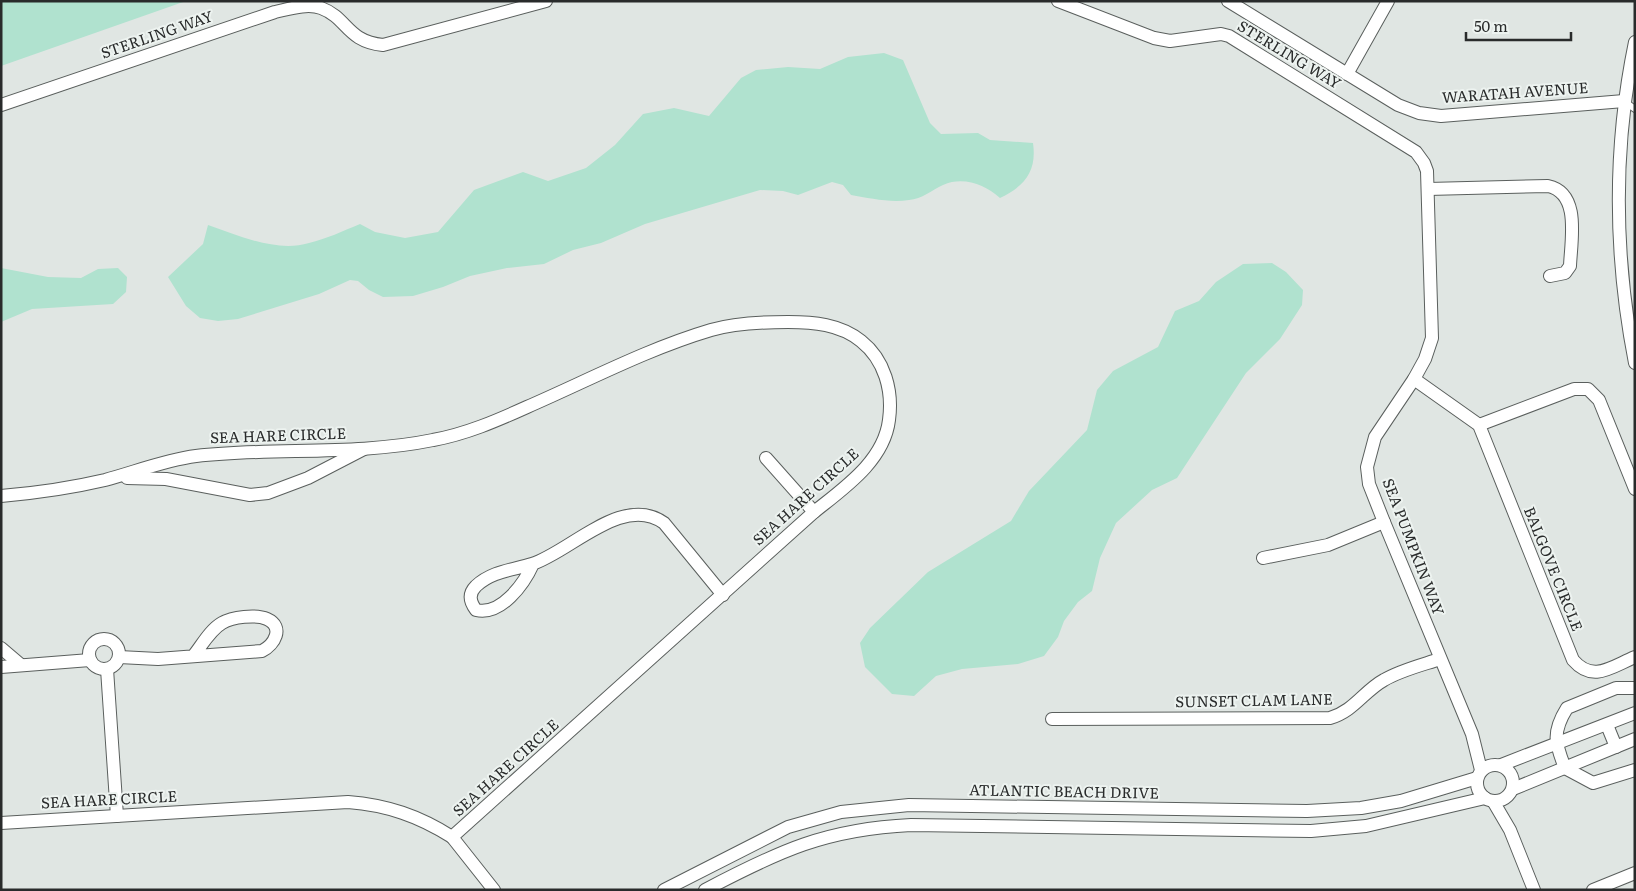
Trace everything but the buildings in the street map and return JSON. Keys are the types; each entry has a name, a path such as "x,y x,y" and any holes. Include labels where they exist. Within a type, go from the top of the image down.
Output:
{"street":[{"name":"STERLING WAY","path":"1,105 275,12 300,6 321,8 357,38 368,43 383,45 546,1"},
{"name":"STERLING WAY","path":"1058,1 1154,38 1170,42 1221,34 1229,36 1416,152 1427,171"},
{"name":"WARATAH AVENUE","path":"1228,1 1398,106 1419,113 1441,116 1624,101"},
{"path":"1347,74 1388,1"},
{"path":"1635,42 1624,101 1618,196 1618,228 1624,304 1635,363"},
{"name":"SEA PUMPKIN WAY","path":"1427,171 1432,338 1425,359 1414,379 1375,437 1368,455 1367,467 1369,484 1472,734 1479,774"},
{"path":"1428,190 1548,186 1562,190 1568,198 1571,208 1570,266 1565,273 1550,276"},
{"name":"SEA HARE CIRCLE","path":"1,496 57,490 191,456 316,449 364,449 429,441 472,430 657,350 712,330 762,323 820,323 855,336 869,347 882,366 890,388 891,407 887,435 874,458 844,488 814,512 452,837"},
{"path":"1414,379 1479,425 1574,389 1588,389 1599,400 1635,490"},
{"name":"BALGOVE CIRCLE","path":"1479,425 1573,660 1582,670 1599,672 1635,657"},
{"name":"SEA HARE CIRCLE","path":"106,479 166,479 226,492 268,493 308,478 364,449"},
{"path":"766,458 814,512"},
{"path":"533,564 520,587 504,601 485,612 476,610 470,597 476,586 506,570 533,564 605,525 634,515 644,514 654,516 664,523 723,595"},
{"path":"1263,558 1328,545 1384,522"},
{"path":"118,657 158,659 262,651 271,647 276,639 276,629 272,622 266,618 232,619 221,624 212,632 194,656"},
{"path":"100,639 112,641 119,652 116,662 107,668 97,667 90,660 90,647 100,639"},
{"path":"1,648 21,665"},
{"name":"SUNSET CLAM LANE","path":"1052,718 1330,718 1347,712 1371,688 1385,679 1440,659"},
{"path":"1,667 90,660"},
{"path":"107,668 117,816"},
{"path":"1635,688 1616,688 1567,708 1559,724 1555,745 1565,768 1590,781 1597,783 1635,770"},
{"path":"1499,797 1478,789 1479,774 1498,764 1555,745 1635,713"},
{"path":"1607,725 1616,747"},
{"name":"SEA PUMPKIN WAY","path":"1472,734 1498,764"},
{"path":"705,890 747,868 814,839 872,826 1289,830 1366,826 1499,797 1635,740"},
{"path":"1498,764 1509,770 1513,779 1499,797"},
{"name":"ATLANTIC BEACH DRIVE","path":"664,890 788,827 813,819 861,809 910,805 1289,812 1361,808 1401,801 1479,774"},
{"path":"1499,797 1534,890"},
{"name":"SEA HARE CIRCLE","path":"1,823 348,802 376,804 404,812 432,824 452,837 494,890"},
{"path":"910,805 911,825"},
{"path":"1099,827 1100,809"},
{"path":"1289,812 1289,830"},
{"path":"739,852 747,868"},
{"path":"1593,890 1635,874"}],"lane":[{"path":"1624,101 1635,109"}],"green space":[{"path":"1,1 186,1 1,66"},
{"path":"884,53 903,60 930,123 941,134 978,133 990,140 1033,143 1034,153 1031,170 1022,183 1000,198 988,189 974,183 959,181 943,185 918,198 902,201 880,200 851,195 843,185 832,182 798,195 783,191 760,190 645,224 601,243 573,250 544,264 507,268 470,276 413,296 383,297 369,290 358,281 350,280 319,294 238,319 218,321 200,318 186,306 168,277 203,244 208,225 257,242 284,246 296,246 315,241 360,224 375,232 405,238 438,232 474,190 523,172 548,181 586,168 615,145 643,114 674,108 709,116 741,78 756,70 788,67 820,69 848,57"},
{"path":"1272,263 1286,272 1303,290 1302,305 1280,339 1246,373 1177,478 1152,490 1116,523 1100,558 1092,591 1078,602 1064,621 1058,637 1044,656 1018,664 962,669 936,676 914,696 892,694 865,667 860,643 870,628 928,572 1011,521 1029,491 1087,430 1097,390 1113,371 1158,347 1175,311 1199,301 1216,282 1243,264"},
{"path":"1,268 48,277 81,278 98,269 118,268 127,277 126,292 113,304 32,309 1,322"}]}
